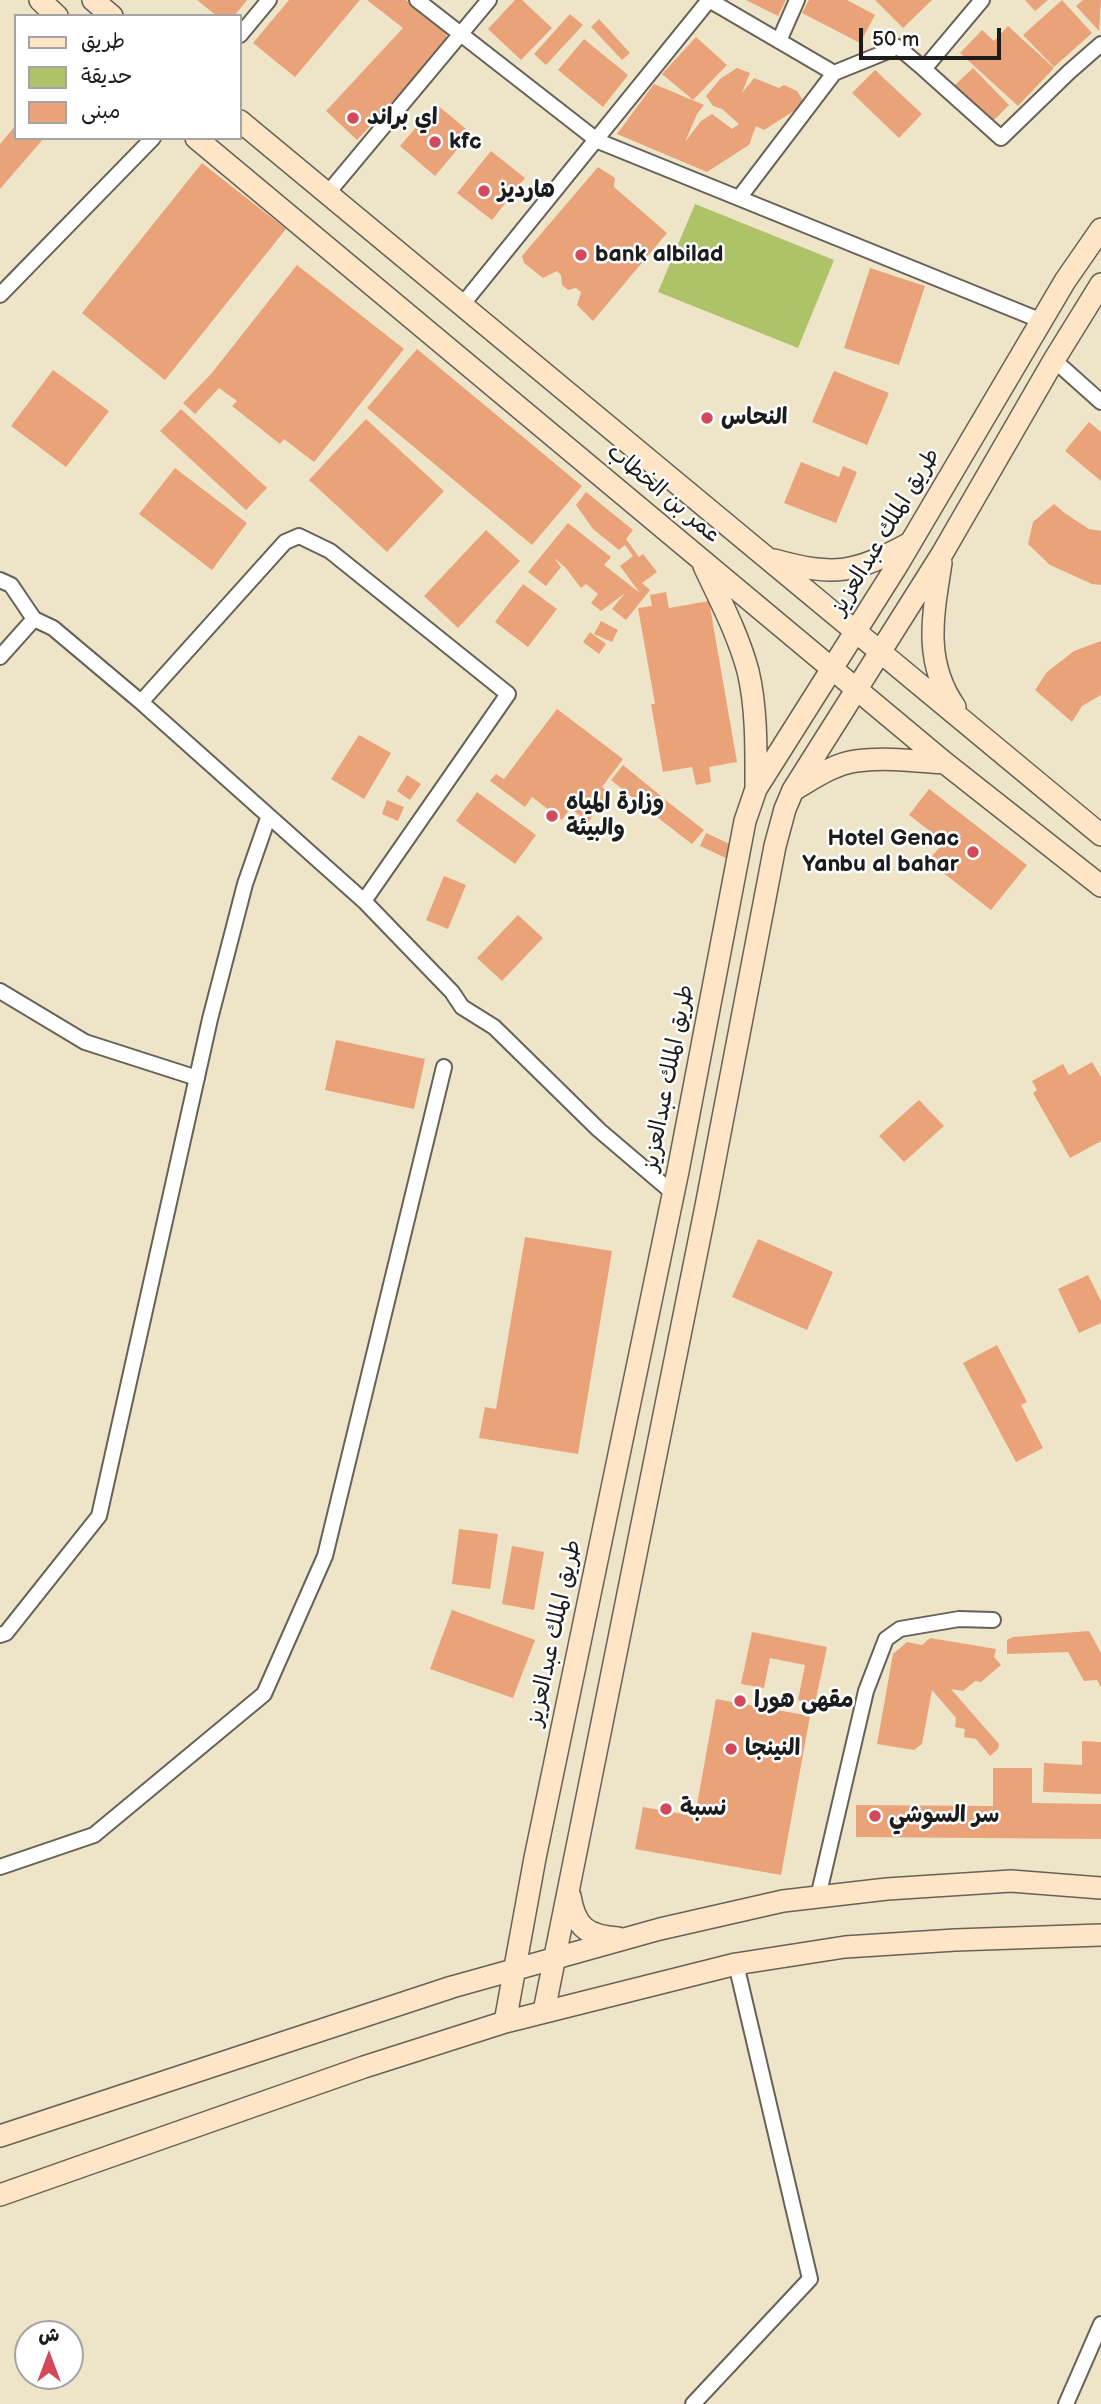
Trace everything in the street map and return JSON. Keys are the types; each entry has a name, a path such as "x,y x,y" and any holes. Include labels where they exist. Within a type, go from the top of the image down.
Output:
{"main road":[{"path":"40,0 55,14"},
{"path":"93,0 110,14"},
{"name":"عمر بن الخطاب","path":"242,123 1101,835"},
{"name":"عمر بن الخطاب","path":"198,140 945,763 1101,886"},
{"name":"طريق الملك عبدالعزيز","path":"505,2022 674,1194 745,821 756,789 912,542 1065,281 1101,229"},
{"path":"544,2011 706,1206 775,846 785,809 793,790 942,554 1101,284"},
{"path":"767,558 805,568 828,571 849,569 877,561 912,542"},
{"path":"942,554 933,617 933,646 937,672 944,691 966,723"},
{"path":"699,558 728,615 748,672 755,721 756,789"},
{"path":"793,790 827,771 854,761 888,759 945,763"},
{"path":"0,2136 452,1987 627,1938 783,1901 887,1889 1011,1881 1101,1888"},
{"path":"569,1889 572,1912 582,1928 602,1937 627,1938"},
{"path":"0,2195 364,2067 505,2022 736,1964 845,1947 1101,1935"}],"street":[{"path":"242,34 269,0"},
{"path":"417,0 598,141 1042,321"},
{"path":"327,194 489,0"},
{"path":"462,305 598,141 709,0 834,73"},
{"path":"779,41 797,0"},
{"path":"924,69 982,0"},
{"path":"739,198 834,73 898,47 1001,138 1101,44"},
{"path":"0,295 151,140"},
{"path":"1054,360 1101,402"},
{"path":"141,702 285,542 299,536 330,551 508,694 364,901"},
{"path":"0,580 11,585 34,619 52,628 141,702 364,901 452,992 461,1007 494,1027 599,1130 674,1194"},
{"path":"0,657 34,619"},
{"path":"0,1635 6,1633 99,1516 197,1078 245,884 268,818"},
{"path":"0,991 85,1042 197,1078"},
{"path":"0,1867 94,1835 264,1694 325,1556 444,1067"},
{"path":"818,1896 866,1691 886,1639 900,1629 958,1619 993,1620"},
{"path":"693,2404 810,2279 736,1964"},
{"path":"1066,2404 1101,2324"}],"green space":[{"path":"695,204 834,260 798,348 658,292"}],"building":[{"path":"197,0 247,0 236,14 214,14"},
{"path":"289,0 360,0 295,77 253,43"},
{"path":"367,0 406,0 448,33 446,36 450,40 357,140 326,111 403,28"},
{"path":"515,0 522,0 552,28 521,60 488,29"},
{"path":"746,0 786,0 778,16"},
{"path":"809,0 847,0 875,15 860,43 802,13"},
{"path":"875,0 932,0 903,28"},
{"path":"1025,0 1048,0 1035,11"},
{"path":"1062,0 1092,33 1054,67 1023,35"},
{"path":"1083,0 1101,0 1099,31 1076,6"},
{"path":"570,14 583,25 546,65 534,54"},
{"path":"599,19 630,53 622,60 591,27"},
{"path":"1008,26 1054,68 1018,106 960,53 982,30 994,41"},
{"path":"696,37 727,65 693,100 662,74"},
{"path":"584,39 628,75 603,107 558,70"},
{"path":"737,68 750,73 742,93 754,78 779,88 784,85 797,91 805,104 764,130 756,126 749,145 707,172 617,134 654,84 704,105 697,114 685,142 701,121 712,114 732,129 739,124 722,109 713,106 706,96 720,79"},
{"path":"973,68 1009,105 991,123 955,85"},
{"path":"875,70 922,114 899,138 852,93"},
{"path":"436,104 471,133 435,176 400,146"},
{"path":"14,127 14,140 42,140 0,189 0,144"},
{"path":"491,151 525,178 492,220 457,193"},
{"path":"202,163 286,229 165,380 82,313"},
{"path":"598,167 615,178 614,187 667,233 593,321 577,305 581,292 576,288 568,290 562,285 561,275 557,271 543,278 524,263 522,256"},
{"path":"297,265 404,349 314,462 284,439 280,444 232,406 237,401 219,388 195,414 183,403 211,374"},
{"path":"870,268 925,286 899,365 844,348"},
{"path":"417,349 582,486 532,545 367,408"},
{"path":"53,370 109,411 66,467 11,426"},
{"path":"834,371 889,393 867,445 812,422"},
{"path":"181,409 267,488 246,510 160,431"},
{"path":"366,419 444,491 387,552 309,480"},
{"path":"1089,422 1101,432 1101,481 1065,451"},
{"path":"801,462 839,477 843,466 857,472 836,523 784,503"},
{"path":"175,468 247,523 212,570 139,514"},
{"path":"586,492 633,530 626,539 639,557 643,554 657,572 642,583 650,590 626,620 612,609 625,593 601,611 591,603 598,594 586,584 581,588 565,567 554,558 561,567 546,586 528,572 568,523 611,557 604,565 640,593 620,566 633,556 625,545 619,550 593,529 576,505"},
{"path":"1054,504 1089,529 1101,531 1101,585 1092,584 1050,565 1028,544 1033,522"},
{"path":"486,530 520,561 458,628 424,596"},
{"path":"523,584 557,609 528,647 495,622"},
{"path":"666,592 669,608 709,601 737,762 709,767 711,782 696,785 692,767 663,772 651,704 655,704 638,608 652,606 650,595"},
{"path":"601,621 618,630 612,642 594,634"},
{"path":"590,632 606,644 599,654 583,642"},
{"path":"1101,641 1101,695 1082,706 1072,722 1035,690 1047,672 1074,651"},
{"path":"557,709 623,759 602,787 610,793 588,822 570,808 562,820 532,797 525,807 490,781 496,774 504,779"},
{"path":"359,735 391,753 364,799 331,779"},
{"path":"623,765 661,796 649,811 611,780"},
{"path":"407,775 421,784 410,800 397,791"},
{"name":"Hotel Genac Yanbu al bahar","path":"929,789 1027,865 991,910 928,861 944,842 909,815"},
{"path":"477,792 536,835 515,864 456,821"},
{"path":"664,799 704,830 692,844 653,814"},
{"path":"387,800 404,807 398,821 382,814"},
{"path":"706,833 734,846 728,859 700,846"},
{"path":"444,876 466,885 448,929 426,920"},
{"path":"518,915 543,938 502,981 477,958"},
{"path":"336,1040 425,1059 414,1109 325,1090"},
{"path":"1092,1062 1101,1077 1101,1141 1070,1158 1033,1093 1037,1090 1032,1081 1063,1064 1069,1075"},
{"path":"919,1100 944,1126 904,1162 879,1136"},
{"path":"525,1237 612,1251 578,1454 479,1438 485,1407 496,1409"},
{"path":"758,1239 833,1272 807,1330 732,1297"},
{"path":"1088,1275 1101,1301 1101,1323 1079,1333 1058,1289"},
{"path":"997,1345 1027,1402 1021,1405 1043,1448 1016,1462 963,1363"},
{"path":"459,1529 498,1534 490,1589 452,1584"},
{"path":"512,1546 544,1552 534,1610 502,1604"},
{"path":"452,1610 535,1640 513,1698 430,1669"},
{"path":"1089,1631 1101,1653 1101,1688 1097,1680 1084,1681 1068,1652 1007,1654 1007,1640 1013,1637"},
{"path":"752,1632 827,1647 815,1703 798,1700 805,1665 770,1658 764,1688 741,1684"},
{"path":"930,1638 996,1649 994,1657 1001,1665 981,1682 975,1681 963,1691 951,1689 999,1744 998,1749 990,1756 976,1739 964,1737 965,1729 955,1727 956,1718 932,1690 922,1744 914,1750 877,1744 893,1654 907,1642 922,1645"},
{"path":"716,1699 810,1716 781,1875 635,1849 643,1807 695,1816"},
{"path":"1082,1741 1101,1742 1101,1794 1043,1792 1044,1763 1082,1765"},
{"path":"993,1768 1032,1768 1032,1803 1101,1804 1101,1839 856,1837 856,1805 993,1806"}],"place":[{"name":"اي براند","path":"353,118"},
{"name":"kfc","path":"435,142"},
{"name":"هارديز","path":"484,191"},
{"name":"bank albilad","path":"581,255"},
{"name":"النحاس","path":"707,418"},
{"name":"وزارة المياه والبيئة","path":"552,816"},
{"name":"Hotel Genac Yanbu al bahar","path":"973,852"},
{"name":"مقهى هورا","path":"740,1701"},
{"name":"النينجا","path":"731,1749"},
{"name":"نسبة","path":"666,1809"},
{"name":"سر السوشي","path":"875,1816"}]}
